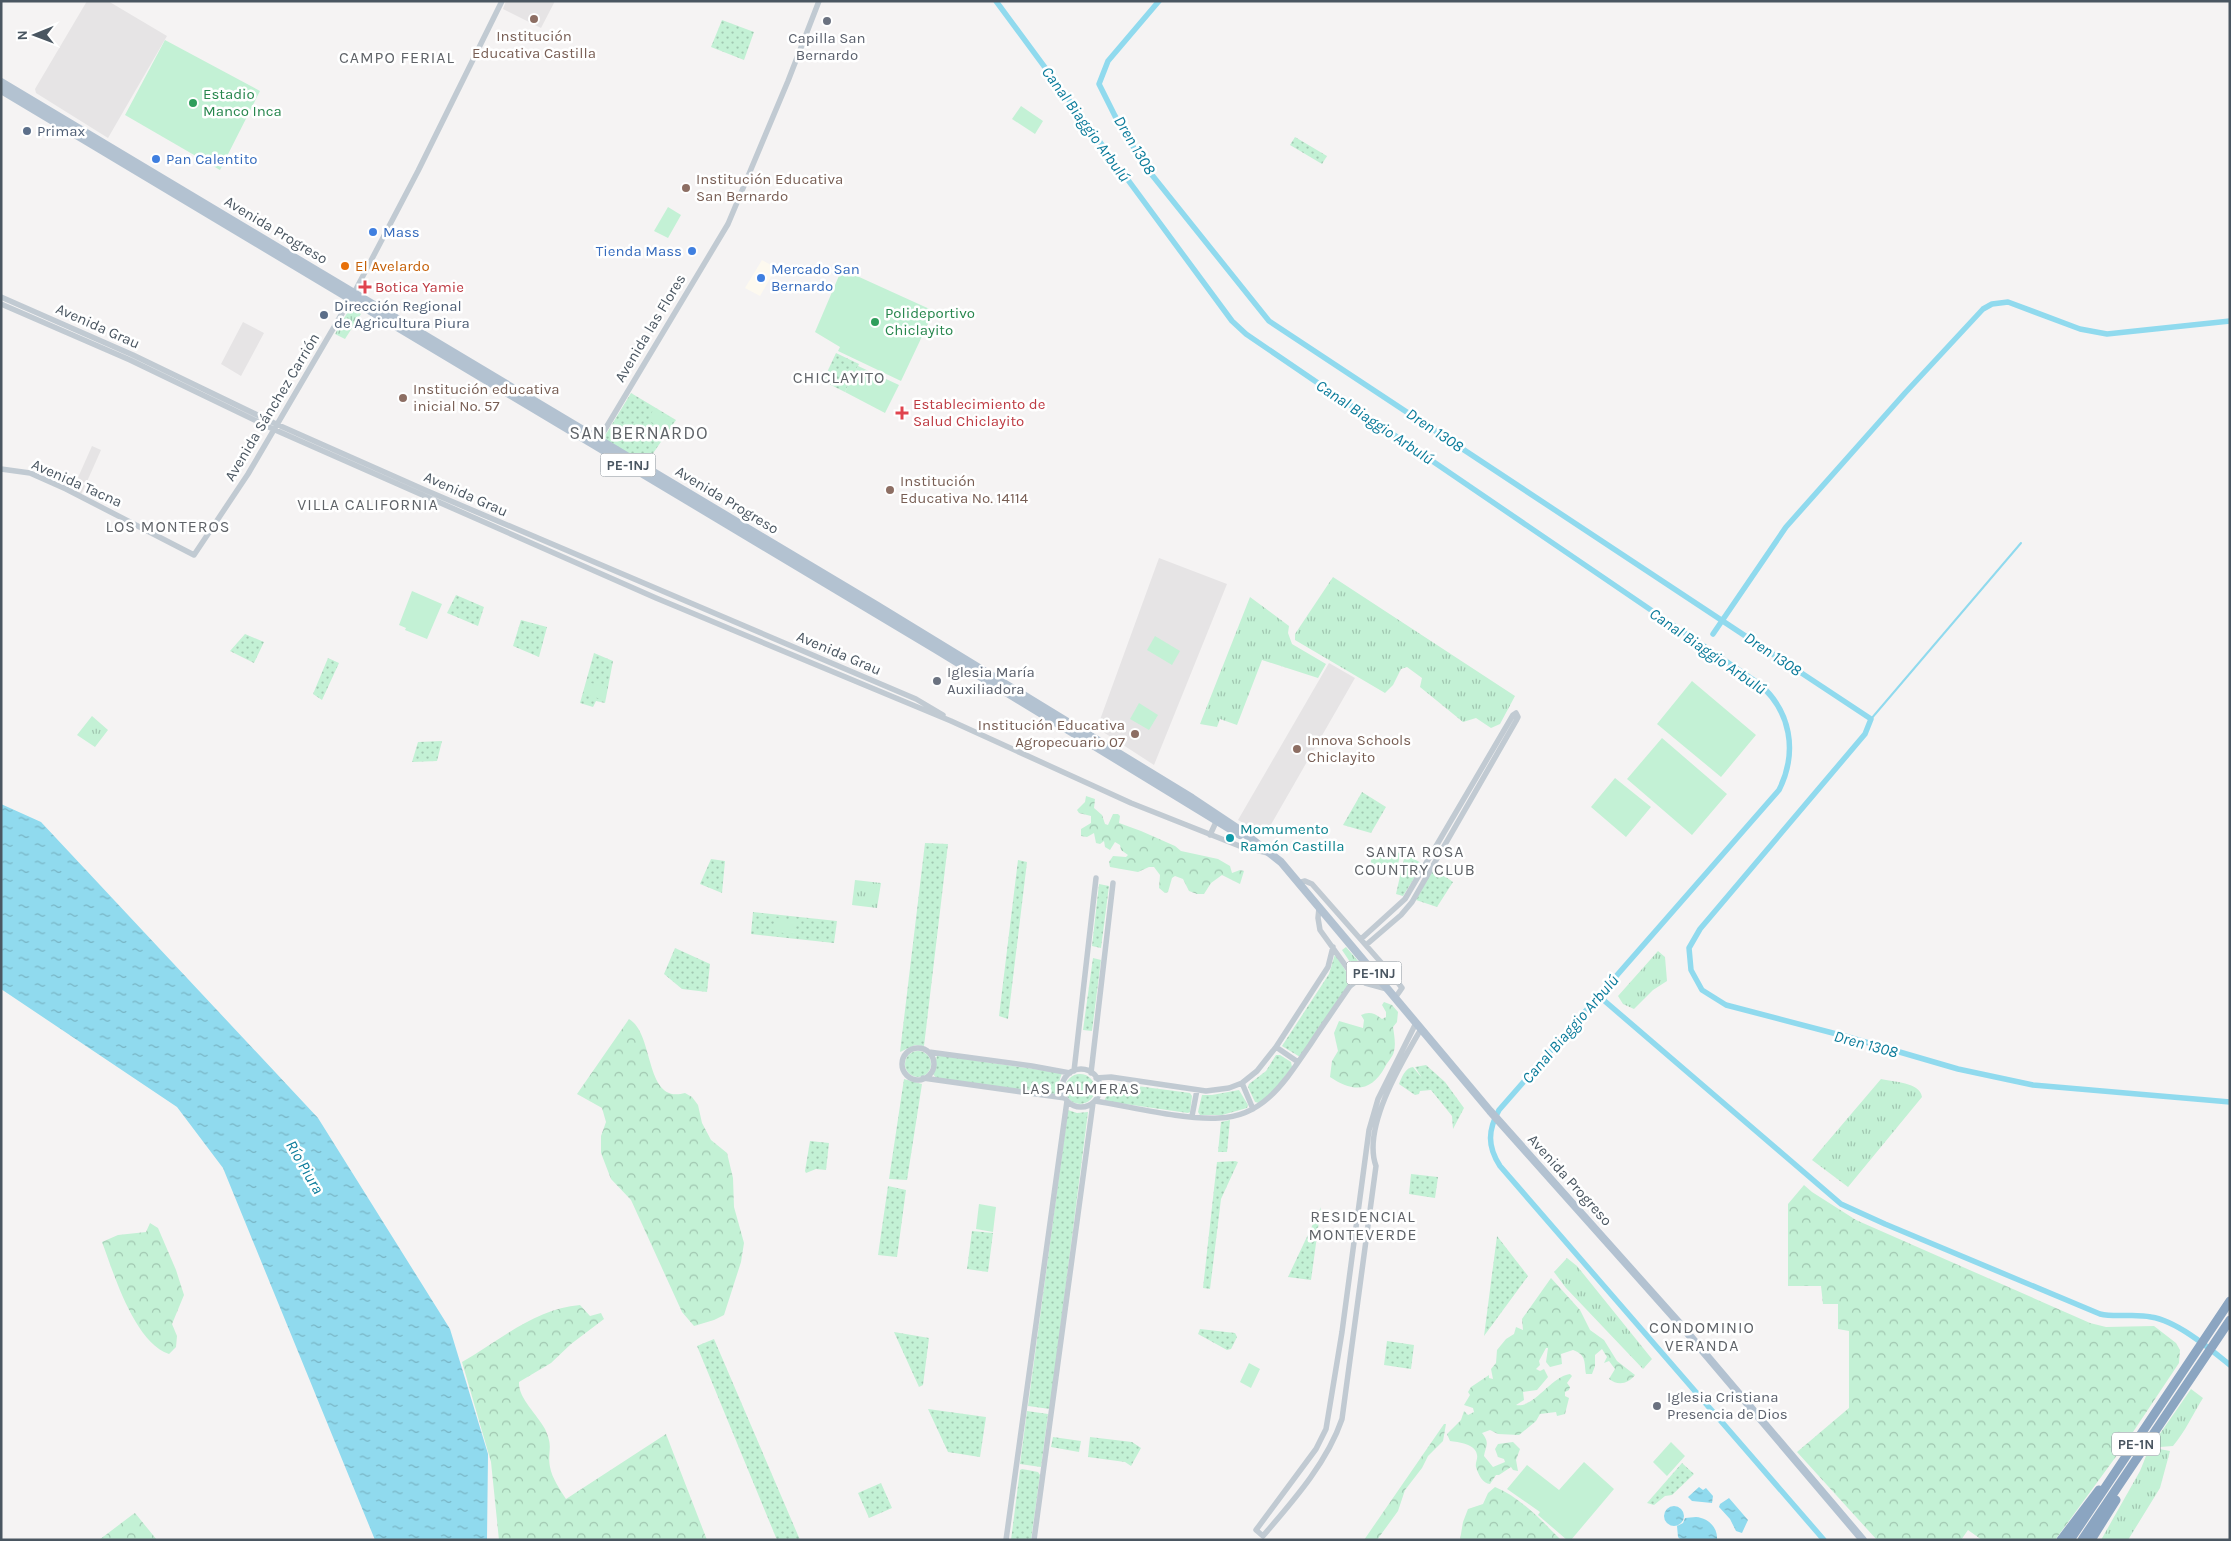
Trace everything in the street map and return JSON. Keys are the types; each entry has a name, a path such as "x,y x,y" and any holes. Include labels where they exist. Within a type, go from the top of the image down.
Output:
{"highway":[{"name":"PE-1N","path":"2082,1540 2131,1469 2206,1346 2230,1301"},
{"name":"PE-1N","path":"2070,1540 2206,1346 2230,1320"},
{"path":"2061,1540 2086,1505 2120,1468"},
{"path":"2091,1540 2114,1504 2131,1469"}],"main road":[{"name":"Avenida Progreso","path":"1,82 937,650 1216,822 1253,841"},
{"name":"Avenida Progreso","path":"1,90 352,296"},
{"name":"Avenida Progreso","path":"597,443 876,604 1148,770 1240,830 1281,862 1500,1123 1679,1323 1863,1540"}],"street":[{"name":"Avenida Sánchez Carrión","path":"194,554 248,474 352,296 418,171 502,1"},
{"name":"Avenida las Flores","path":"597,443 728,224 788,82 819,1"},
{"name":"Avenida Grau","path":"1,297 133,354 275,426"},
{"name":"Avenida Grau","path":"1,304 275,426 916,700 951,721 1131,803 1248,849 1270,853"},
{"name":"Avenida Tacna","path":"1,469 12,472 25,472 66,489 194,554"},
{"path":"1360,939 1399,906 1409,893 1513,715 1516,713 1518,717 1516,721 1415,897 1401,914 1366,945"},
{"path":"1210,835 1216,822"},
{"path":"1006,1540 1066,1100 1063,1083 1072,1072 1096,878"},
{"path":"1298,883 1305,881 1312,884 1366,945 1402,988 1395,998"},
{"path":"1034,1540 1094,1102 1099,1091 1094,1075 1113,883"},
{"path":"1409,893 1415,897"},
{"path":"1319,908 1318,925 1348,969 1359,979 1377,988 1387,989"},
{"path":"1333,947 1328,967 1276,1047 1257,1071 1242,1082 1221,1090 1197,1090 1094,1075 1082,1070 1072,1072 929,1052 920,1048 913,1048 907,1052 902,1061 906,1074 912,1078 923,1078 1066,1100 1078,1107 1094,1102 1192,1116 1227,1118 1253,1109 1278,1090 1350,986 1359,979"},
{"path":"1369,1143 1376,1166 1342,1419 1336,1437 1323,1458 1263,1536 1256,1530 1316,1448 1326,1429 1369,1143 1378,1099 1418,1026"},
{"path":"1276,1047 1298,1062"},
{"path":"923,1078 933,1069 933,1058 929,1052"},
{"path":"1242,1082 1253,1109"},
{"path":"1192,1116 1197,1090"}],"shaded area":[{"path":"87,1 108,1 167,36 108,138 36,93 35,89"},
{"name":"Institución Educativa Castilla","path":"506,1 555,1 541,28 503,9"},
{"name":"Mercado San Bernardo","path":"762,260 776,268 760,296 745,288"},
{"path":"243,322 264,333 241,376 221,364"},
{"path":"92,446 101,450 81,495 72,491"},
{"path":"1159,558 1227,584 1154,765 1097,728"},
{"name":"Innova Schools Chiclayito","path":"1329,663 1355,678 1265,835 1238,820"}],"green space":[{"path":"722,20 754,32 744,60 711,47"},
{"name":"Estadio Manco Inca","path":"165,40 260,91 220,170 125,115"},
{"path":"1021,106 1043,121 1035,134 1012,119"},
{"path":"1295,137 1327,156 1322,164 1290,145"},
{"path":"668,207 681,215 668,238 654,231"},
{"name":"Polideportivo Chiclayito","path":"841,271 846,271 934,311 901,381 838,351 840,347 815,332"},
{"path":"350,308 361,314 345,339 335,334"},
{"path":"836,353 859,364 845,392 823,381"},
{"path":"858,366 899,385 885,413 845,392"},
{"path":"631,393 676,420 645,465 603,439"},
{"path":"654,408 674,420 667,432 648,420"},
{"path":"1333,577 1515,696 1500,724 1491,728 1476,718 1463,722 1420,687 1422,678 1407,667 1401,669 1393,685 1385,693 1295,640 1295,634"},
{"path":"412,591 442,604 427,639 405,630 406,628 399,625"},
{"path":"456,595 484,607 478,626 447,613"},
{"path":"1250,597 1289,626 1288,633 1292,644 1326,664 1318,678 1262,660 1237,725 1220,719 1217,727 1200,724"},
{"path":"521,620 547,627 539,657 513,646"},
{"path":"245,634 264,642 254,663 230,651"},
{"path":"1155,636 1180,651 1172,665 1147,650"},
{"path":"594,653 613,661 605,703 596,701 593,707 580,703"},
{"path":"328,658 339,663 322,700 313,694"},
{"path":"1692,681 1756,735 1721,777 1657,724"},
{"path":"587,682 607,687 604,700 584,694"},
{"path":"1139,703 1158,715 1149,730 1130,719"},
{"path":"92,716 108,730 95,747 77,735"},
{"path":"1662,738 1727,794 1692,835 1627,779"},
{"path":"442,741 437,761 412,762 418,742"},
{"path":"1615,778 1651,807 1626,837 1591,807"},
{"path":"1362,792 1386,807 1371,833 1343,825"},
{"path":"1086,796 1095,799 1094,808 1102,815 1105,824 1108,825 1113,814 1118,814 1120,816 1119,823 1175,846 1181,851 1218,859 1230,866 1232,873 1240,870 1244,871 1240,884 1222,875 1211,883 1204,894 1197,894 1189,891 1183,879 1175,876 1172,878 1168,892 1165,893 1159,888 1160,875 1154,867 1138,872 1110,867 1109,862 1113,856 1126,857 1128,855 1115,842 1110,850 1105,847 1104,841 1100,844 1096,843 1094,833 1087,837 1081,836 1081,829 1091,823 1091,816 1079,813 1077,810 1085,802"},
{"path":"925,843 948,844 924,1046 915,1045 900,1052"},
{"path":"1373,849 1400,853 1397,871 1370,867"},
{"path":"1405,854 1423,864 1403,896 1396,894"},
{"path":"711,859 725,861 722,893 700,884"},
{"path":"1018,860 1027,862 1008,1019 999,1016"},
{"path":"1433,868 1453,882 1437,907 1416,900"},
{"path":"855,880 881,883 877,908 852,905"},
{"path":"1099,884 1109,886 1101,948 1092,946"},
{"path":"753,912 837,921 834,943 751,934"},
{"path":"776,918 797,920 795,934 774,932"},
{"path":"1346,947 1378,984 1361,976 1363,973 1358,969 1356,971 1342,950"},
{"path":"675,948 710,964 707,992 682,989 664,974"},
{"path":"1658,951 1665,957 1667,981 1653,990 1634,1009 1623,1004 1618,996"},
{"path":"1335,954 1347,973 1354,978 1300,1057 1282,1046 1329,974"},
{"path":"1093,958 1101,960 1092,1031 1083,1030"},
{"path":"1384,1002 1392,1005 1398,1012 1397,1022 1393,1027 1395,1048 1392,1057 1380,1076 1367,1086 1360,1087 1346,1085 1330,1077 1332,1061 1338,1051 1334,1033 1339,1021 1363,1028 1364,1020 1361,1015 1369,1013 1382,1019 1386,1017 1386,1012 1382,1005"},
{"path":"629,1019 637,1027 643,1039 656,1079 663,1089 672,1094 685,1093 692,1097 698,1105 702,1123 711,1140 727,1153 733,1178 734,1207 744,1243 741,1262 724,1315 694,1326 682,1312 631,1200 611,1179 601,1153 601,1136 606,1122 602,1108 577,1094"},
{"path":"918,1051 927,1055 931,1064 927,1073 918,1077 909,1073 905,1064 909,1055"},
{"path":"937,1055 1062,1073 1058,1085 1058,1093 1061,1093 1059,1095 936,1078 933,1074"},
{"path":"1276,1055 1280,1055 1291,1062 1292,1067 1274,1091 1259,1103 1255,1102 1248,1087 1249,1084 1266,1071"},
{"path":"1426,1065 1445,1082 1464,1108 1453,1129 1452,1116 1431,1090 1420,1091 1419,1094 1415,1095 1399,1084 1406,1071 1413,1067 1422,1078 1415,1067"},
{"path":"1080,1074 1091,1078 1095,1089 1091,1100 1080,1104 1069,1100 1065,1089 1069,1078"},
{"path":"904,1079 922,1084 907,1180 889,1179"},
{"path":"1881,1079 1899,1082 1916,1088 1922,1097 1848,1187 1812,1160"},
{"path":"1107,1082 1190,1093 1192,1096 1190,1112 1104,1101 1108,1093"},
{"path":"1239,1090 1248,1105 1247,1108 1222,1115 1200,1115 1198,1112 1202,1095"},
{"path":"1068,1110 1077,1113 1088,1112 1050,1409 1028,1406"},
{"path":"1230,1120 1227,1152 1218,1152 1221,1122"},
{"path":"810,1141 829,1143 826,1170 816,1169 806,1173"},
{"path":"1217,1162 1238,1162 1221,1199 1210,1289 1203,1288"},
{"path":"1411,1174 1438,1177 1435,1198 1409,1194"},
{"path":"1804,1185 1856,1220 2090,1323 2106,1327 2154,1326 2176,1343 2180,1350 2179,1363 2123,1447 2055,1540 1982,1540 1968,1530 1961,1540 1877,1540 1797,1452 1849,1408 1849,1331 1838,1329 1838,1304 1823,1304 1821,1286 1788,1286 1788,1204"},
{"path":"888,1186 906,1190 897,1257 878,1255"},
{"path":"979,1204 996,1207 993,1232 976,1229"},
{"path":"1321,1207 1311,1280 1288,1277"},
{"path":"150,1223 158,1228 176,1270 184,1295 172,1324 177,1336 176,1347 169,1354 157,1347 145,1336 136,1322 119,1288 102,1242 118,1235 146,1232"},
{"path":"972,1231 993,1233 988,1272 967,1269"},
{"path":"1497,1236 1528,1276 1484,1336"},
{"path":"1567,1258 1577,1266 1652,1359 1643,1369 1566,1288 1554,1272"},
{"path":"1551,1278 1580,1310 1590,1330 1604,1340 1617,1361 1635,1375 1623,1383 1616,1383 1609,1379 1615,1369 1609,1361 1604,1363 1607,1357 1602,1349 1595,1355 1595,1366 1592,1374 1586,1374 1583,1357 1573,1350 1561,1354 1562,1364 1550,1367 1546,1362 1548,1348 1546,1348 1539,1361 1540,1365 1536,1369 1540,1371 1544,1369 1548,1377 1537,1390 1523,1392 1524,1400 1516,1405 1530,1402 1563,1376 1570,1374 1572,1376 1567,1383 1570,1387 1565,1392 1565,1396 1569,1398 1565,1414 1557,1416 1556,1412 1540,1414 1536,1421 1519,1435 1498,1434 1490,1430 1482,1433 1487,1442 1484,1456 1493,1467 1505,1462 1504,1459 1498,1457 1495,1449 1498,1444 1513,1442 1520,1449 1516,1460 1518,1471 1513,1470 1511,1467 1496,1475 1490,1484 1487,1484 1477,1470 1476,1451 1466,1444 1450,1441 1447,1434 1461,1420 1464,1411 1468,1415 1474,1412 1473,1408 1464,1405 1470,1395 1468,1392 1471,1387 1489,1375 1489,1378 1493,1379 1491,1369 1496,1363 1497,1350 1506,1339 1514,1334 1516,1327 1523,1330 1522,1319"},
{"path":"580,1305 590,1316 601,1313 604,1319 571,1344 551,1363 519,1382 525,1400 542,1423 548,1435 550,1467 556,1484 566,1499 666,1434 707,1540 499,1540 491,1462 462,1362 533,1319 564,1307"},
{"path":"1200,1329 1235,1333 1237,1337 1231,1349 1227,1350 1198,1334"},
{"path":"894,1332 929,1338 923,1385 919,1387"},
{"path":"714,1339 800,1540 777,1540 697,1346"},
{"path":"1387,1341 1414,1345 1411,1369 1384,1365"},
{"path":"1249,1363 1260,1369 1251,1388 1240,1382"},
{"path":"2191,1389 2203,1398 2173,1446 2160,1447 2157,1438"},
{"path":"928,1409 986,1417 980,1457 948,1452"},
{"path":"1027,1411 1048,1414 1041,1467 1020,1464"},
{"path":"1444,1424 1446,1424 1443,1441 1428,1456 1422,1468 1405,1490 1398,1511 1377,1540 1364,1540"},
{"path":"1053,1437 1081,1441 1079,1452 1051,1447"},
{"path":"1090,1437 1132,1442 1141,1448 1131,1466 1125,1462 1088,1457"},
{"path":"1671,1442 1685,1456 1667,1476 1653,1462"},
{"path":"2154,1448 2170,1451 2160,1488 2128,1540 2101,1540 2140,1471 2148,1451"},
{"path":"1584,1462 1614,1489 1571,1540 1567,1540 1538,1515 1540,1512 1507,1489 1527,1465 1559,1490"},
{"path":"1682,1463 1694,1474 1672,1495 1665,1496 1654,1505 1647,1503"},
{"path":"1020,1470 1038,1472 1040,1475 1031,1540 1011,1540"},
{"path":"881,1483 892,1508 869,1518 858,1493"},
{"path":"1495,1487 1522,1503 1561,1540 1460,1540 1463,1522 1468,1509 1483,1504 1488,1493"},
{"path":"135,1513 157,1540 99,1540 132,1515"}],"water":[{"name":"Río Piura","path":"1,804 41,822 318,1118 450,1329 488,1454 487,1540 375,1540 223,1168 177,1107 1,989"},
{"path":"1699,1487 1703,1490 1706,1488 1713,1496 1712,1503 1692,1501 1688,1497"},
{"path":"1729,1498 1748,1520 1742,1533 1736,1531 1730,1519 1719,1507 1720,1504"},
{"path":"1674,1506 1681,1509 1684,1516 1681,1523 1674,1526 1667,1523 1664,1516 1667,1509"},
{"path":"1696,1517 1708,1521 1714,1527 1717,1540 1681,1540 1678,1537 1677,1526 1683,1523 1685,1518"}],"waterway":[{"name":"Canal Biaggio Arbulú","path":"996,1 1232,321 1246,334 1758,683 1778,706 1788,732 1789,747 1785,776 1779,790 1499,1110 1495,1117 1490,1138 1493,1152 1500,1166 1824,1540"},
{"name":"Dren 1308","path":"1159,1 1108,61 1099,84 1115,116 1144,165 1269,321 1871,719 1865,734 1700,929 1689,948 1691,970 1702,990 1726,1005 1848,1037 1958,1069 2033,1085 2230,1102"},
{"path":"1713,634 1786,527 1905,393 1983,309 1992,304 2008,302 2080,329 2107,334 2230,321"},
{"path":"1871,719 2021,543"},
{"path":"1600,997 1841,1204 2100,1314 2145,1316 2171,1324 2182,1329 2230,1365"}],"place":[{"name":"Institución Educativa Castilla","path":"534,19"},
{"name":"Capilla San Bernardo","path":"827,21"},
{"name":"Estadio Manco Inca","path":"193,103"},
{"name":"Primax","path":"27,131"},
{"name":"Pan Calentito","path":"156,159"},
{"name":"Institución Educativa San Bernardo","path":"686,188"},
{"name":"Mass","path":"373,232"},
{"name":"Tienda Mass","path":"692,251"},
{"name":"El Avelardo","path":"345,266"},
{"name":"Mercado San Bernardo","path":"761,278"},
{"name":"Botica Yamie","path":"365,287"},
{"name":"Dirección Regional de Agricultura Piura","path":"324,315"},
{"name":"Polideportivo Chiclayito","path":"875,322"},
{"name":"Institución educativa inicial No. 57","path":"403,398"},
{"name":"Establecimiento de Salud Chiclayito","path":"902,413"},
{"name":"Institución Educativa No. 14114","path":"890,490"},
{"name":"Iglesia María Auxiliadora","path":"937,681"},
{"name":"Institución Educativa Agropecuario 07","path":"1135,734"},
{"name":"Innova Schools Chiclayito","path":"1297,749"},
{"name":"Momumento Ramón Castilla","path":"1230,838"},
{"name":"Iglesia Cristiana Presencia de Dios","path":"1657,1406"}],"district":[{"name":"CAMPO FERIAL","path":"397,57"},
{"name":"CHICLAYITO","path":"839,377"},
{"name":"SAN BERNARDO","path":"639,433"},
{"name":"VILLA CALIFORNIA","path":"368,504"},
{"name":"LOS MONTEROS","path":"168,526"},
{"name":"SANTA ROSA COUNTRY CLUB","path":"1415,860"},
{"name":"LAS PALMERAS","path":"1081,1088"},
{"name":"RESIDENCIAL MONTEVERDE","path":"1363,1225"},
{"name":"CONDOMINIO VERANDA","path":"1702,1336"}]}
